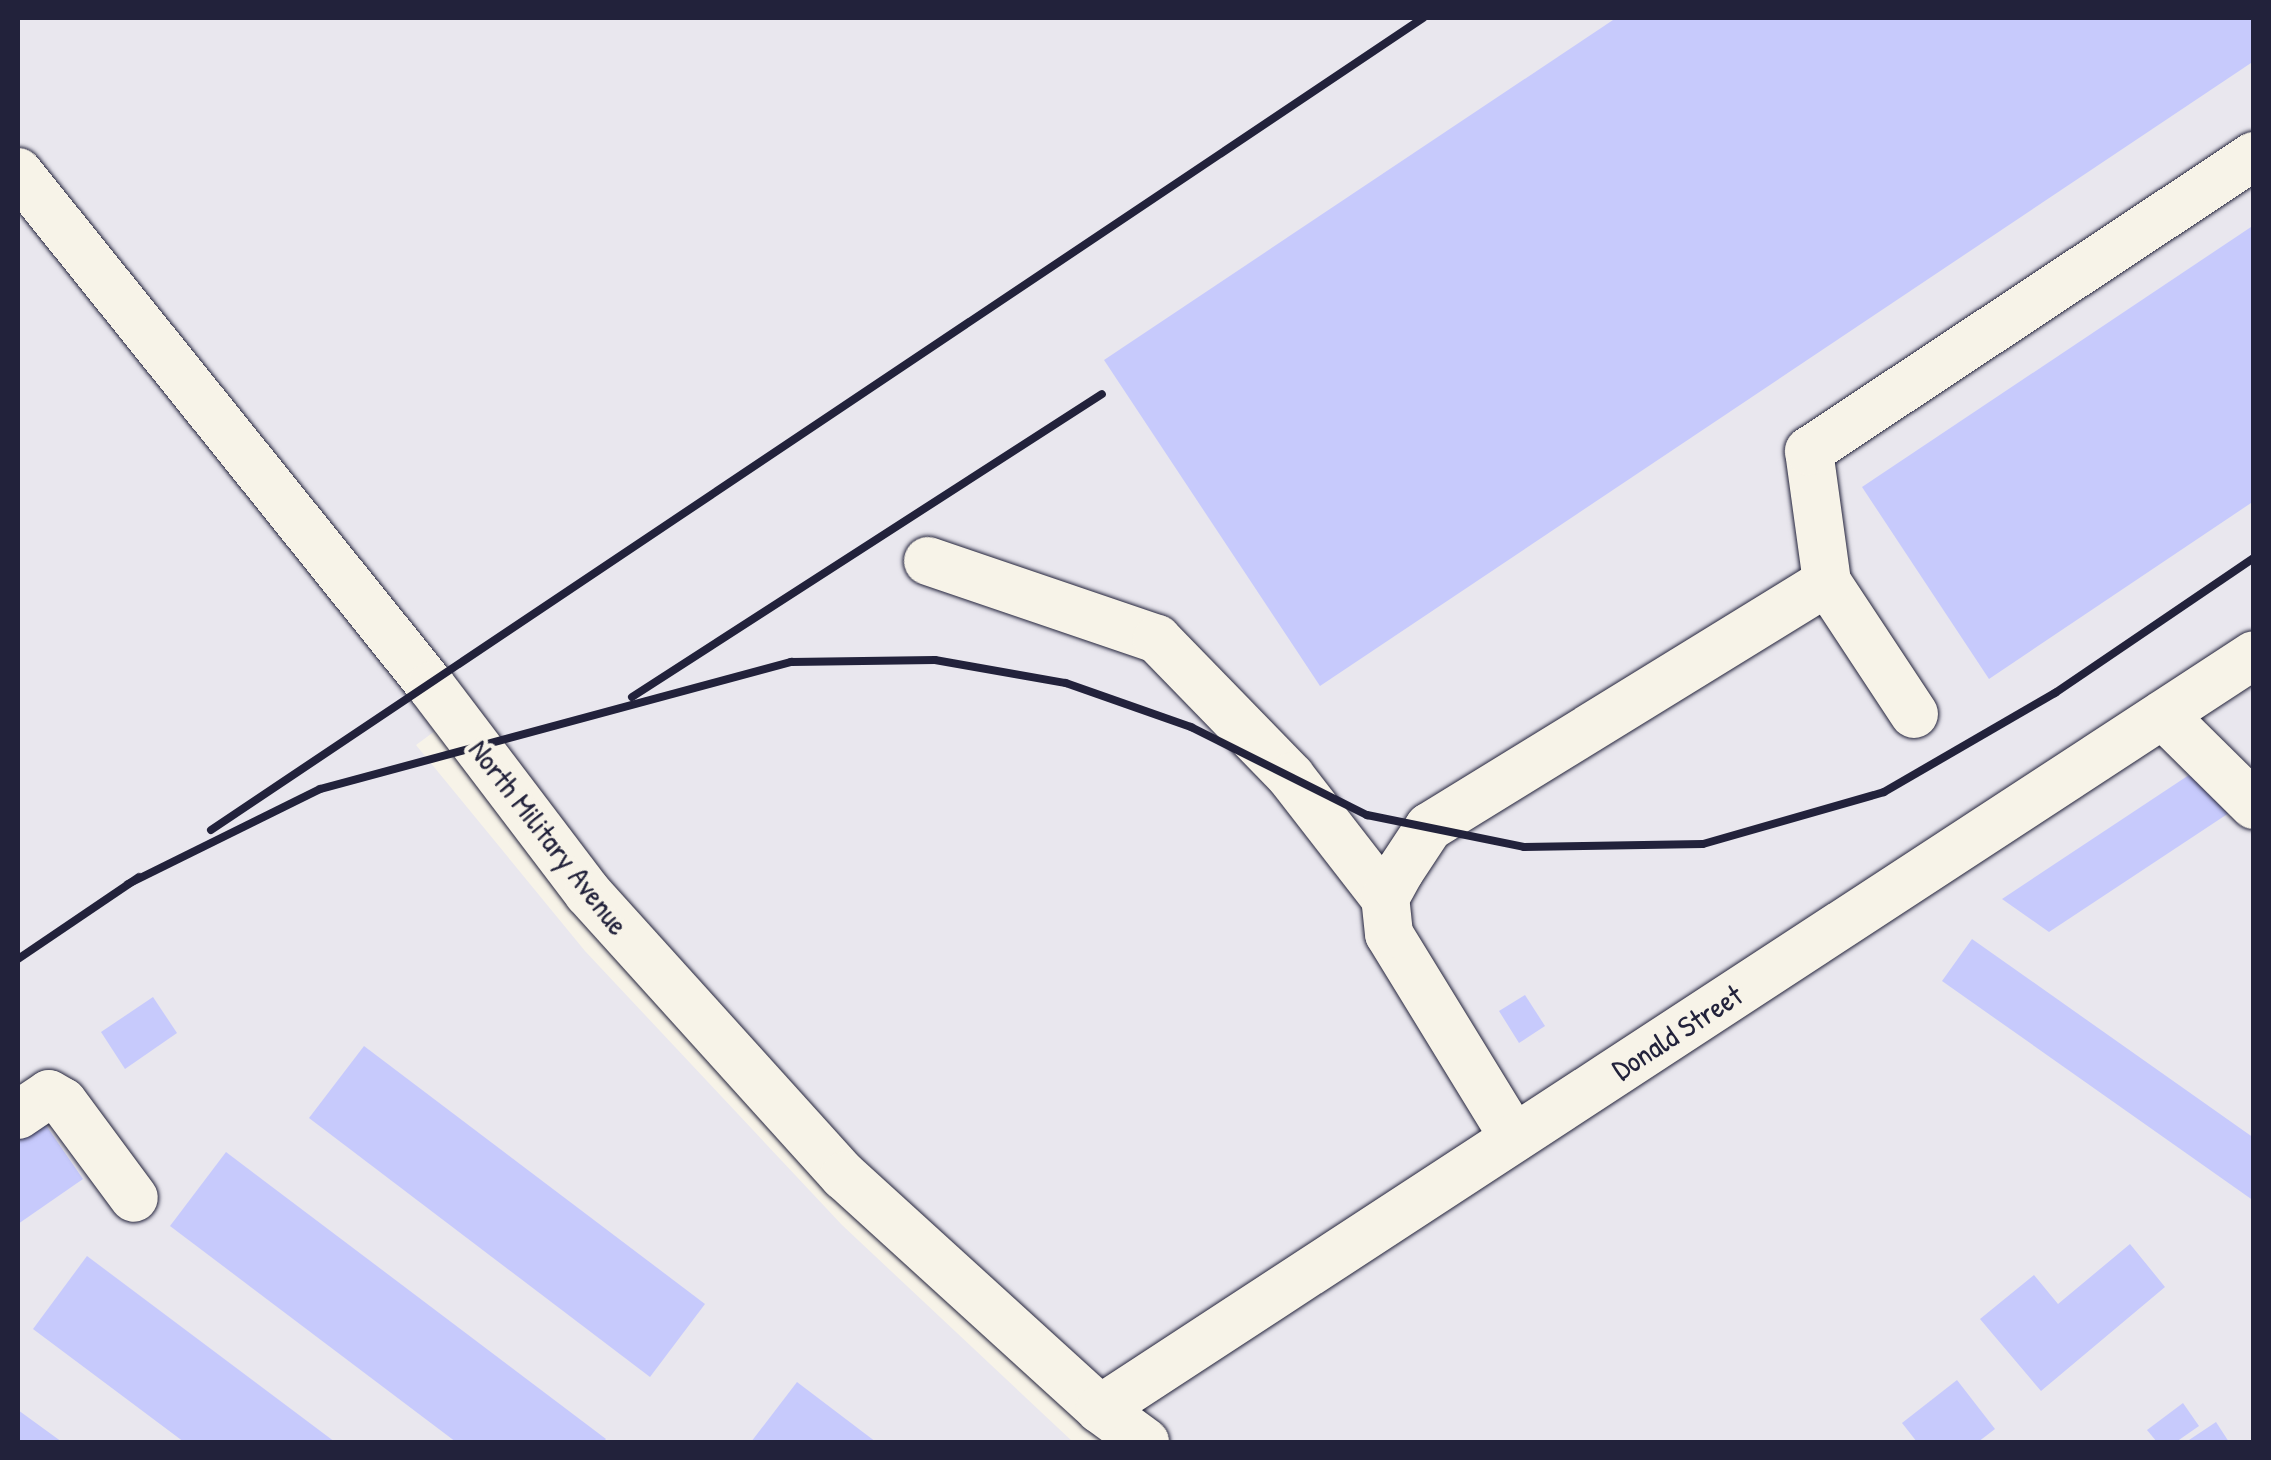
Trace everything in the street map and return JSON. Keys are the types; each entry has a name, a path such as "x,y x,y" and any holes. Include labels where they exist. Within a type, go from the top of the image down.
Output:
{"street":[{"path":"1914,714 1827,582 1810,451 2254,156"},
{"name":"North Military Avenue","path":"18,172 431,686 588,893 844,1176 1100,1409 1145,1442"},
{"path":"928,561 1156,639 1291,777 1385,898 1389,934 1514,1138"},
{"path":"1385,898 1429,828 1827,582"},
{"name":"Donald Street","path":"1100,1409 2251,661"},
{"path":"2163,715 2254,805"},
{"path":"18,1114 49,1094 63,1102 134,1198"}],"shaded area":[{"path":"18,18 2253,18 2253,1442 1145,1442 844,1176 454,717 416,745 585,951 842,1225 1073,1442 18,1442"}],"building":[{"path":"1616,18 2254,18 2254,61 1320,686 1104,360"},
{"path":"2254,225 2254,501 1989,679 1862,487"},
{"path":"2189,775 2235,809 2049,932 2002,899"},
{"path":"1972,939 2254,1138 2254,1201 1942,981"},
{"path":"1525,995 1545,1026 1519,1043 1499,1011"},
{"path":"153,997 177,1033 125,1069 101,1032"},
{"path":"364,1046 705,1304 650,1377 309,1118"},
{"path":"43,1121 83,1179 18,1224 18,1138"},
{"path":"226,1152 606,1439 456,1442 170,1226"},
{"path":"2130,1244 2165,1287 2041,1391 1980,1319 2034,1275 2058,1304"},
{"path":"87,1256 335,1442 184,1442 33,1329"},
{"path":"1957,1380 1995,1429 1978,1442 1917,1442 1902,1423"},
{"path":"797,1382 876,1442 751,1442"},
{"path":"2183,1403 2199,1426 2176,1442 2157,1442 2147,1430"},
{"path":"18,1410 62,1442 18,1442"},
{"path":"2216,1422 2229,1442 2186,1442"}],"railway":[{"path":"211,830 1423,18"},
{"path":"632,697 1102,394"},
{"path":"128,884 320,789 791,662 935,660 1066,683 1191,727 1367,815 1524,847 1703,844 1884,792 2055,693 2254,558"},
{"path":"18,959 139,877"}]}
